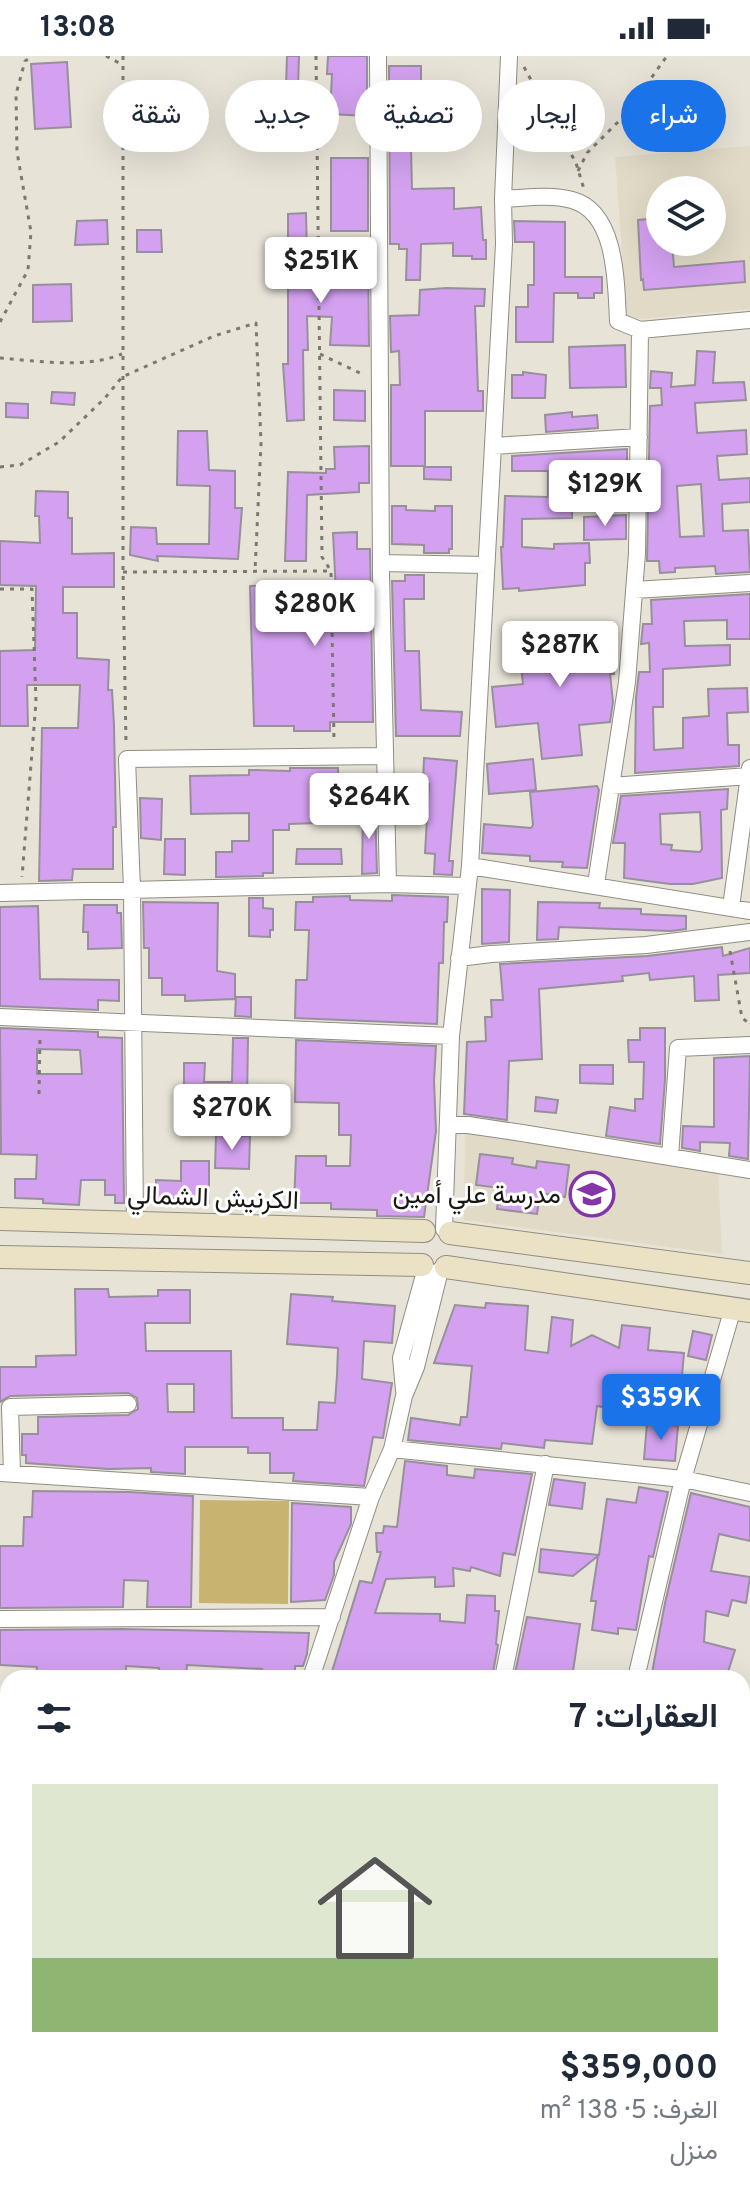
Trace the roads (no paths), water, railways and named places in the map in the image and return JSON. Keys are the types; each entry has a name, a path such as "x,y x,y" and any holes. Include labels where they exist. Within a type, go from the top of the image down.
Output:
{"main road":[{"name":"الكرنيش الشمالي","path":"0,1219 439,1231 750,1273"},
{"path":"439,1231 457,1251 433,1267 414,1250 415,1243 439,1231"},
{"path":"0,1257 433,1267 742,1309"}],"street":[{"path":"378,56 381,563 388,884"},
{"path":"439,1231 449,1125 451,1036 470,866 504,244 503,199 516,60"},
{"path":"503,199 544,197 573,200 590,208 605,230 615,273 618,321 640,330 750,320"},
{"path":"596,884 627,682 634,590 640,330"},
{"path":"493,446 639,437"},
{"path":"381,563 486,565"},
{"path":"634,590 750,583"},
{"path":"135,1223 132,889 127,759 384,756"},
{"path":"731,907 745,840 750,768"},
{"path":"611,786 749,776"},
{"path":"470,866 750,911"},
{"path":"0,893 388,884 467,886"},
{"path":"459,958 646,945 750,932"},
{"path":"0,1017 451,1036"},
{"path":"670,1156 678,1048 750,1045"},
{"path":"449,1125 468,1125 750,1170"},
{"path":"314,1670 371,1497 392,1449 404,1396 401,1358 433,1267"},
{"path":"638,1670 683,1479 742,1309"},
{"path":"128,1404 10,1407 6,1473 371,1497"},
{"path":"392,1449 683,1479 750,1493"},
{"path":"505,1670 546,1464"},
{"path":"0,1619 332,1617"}],"place":[{"name":"مدرسة علي أمين","path":"592,1194"}]}
